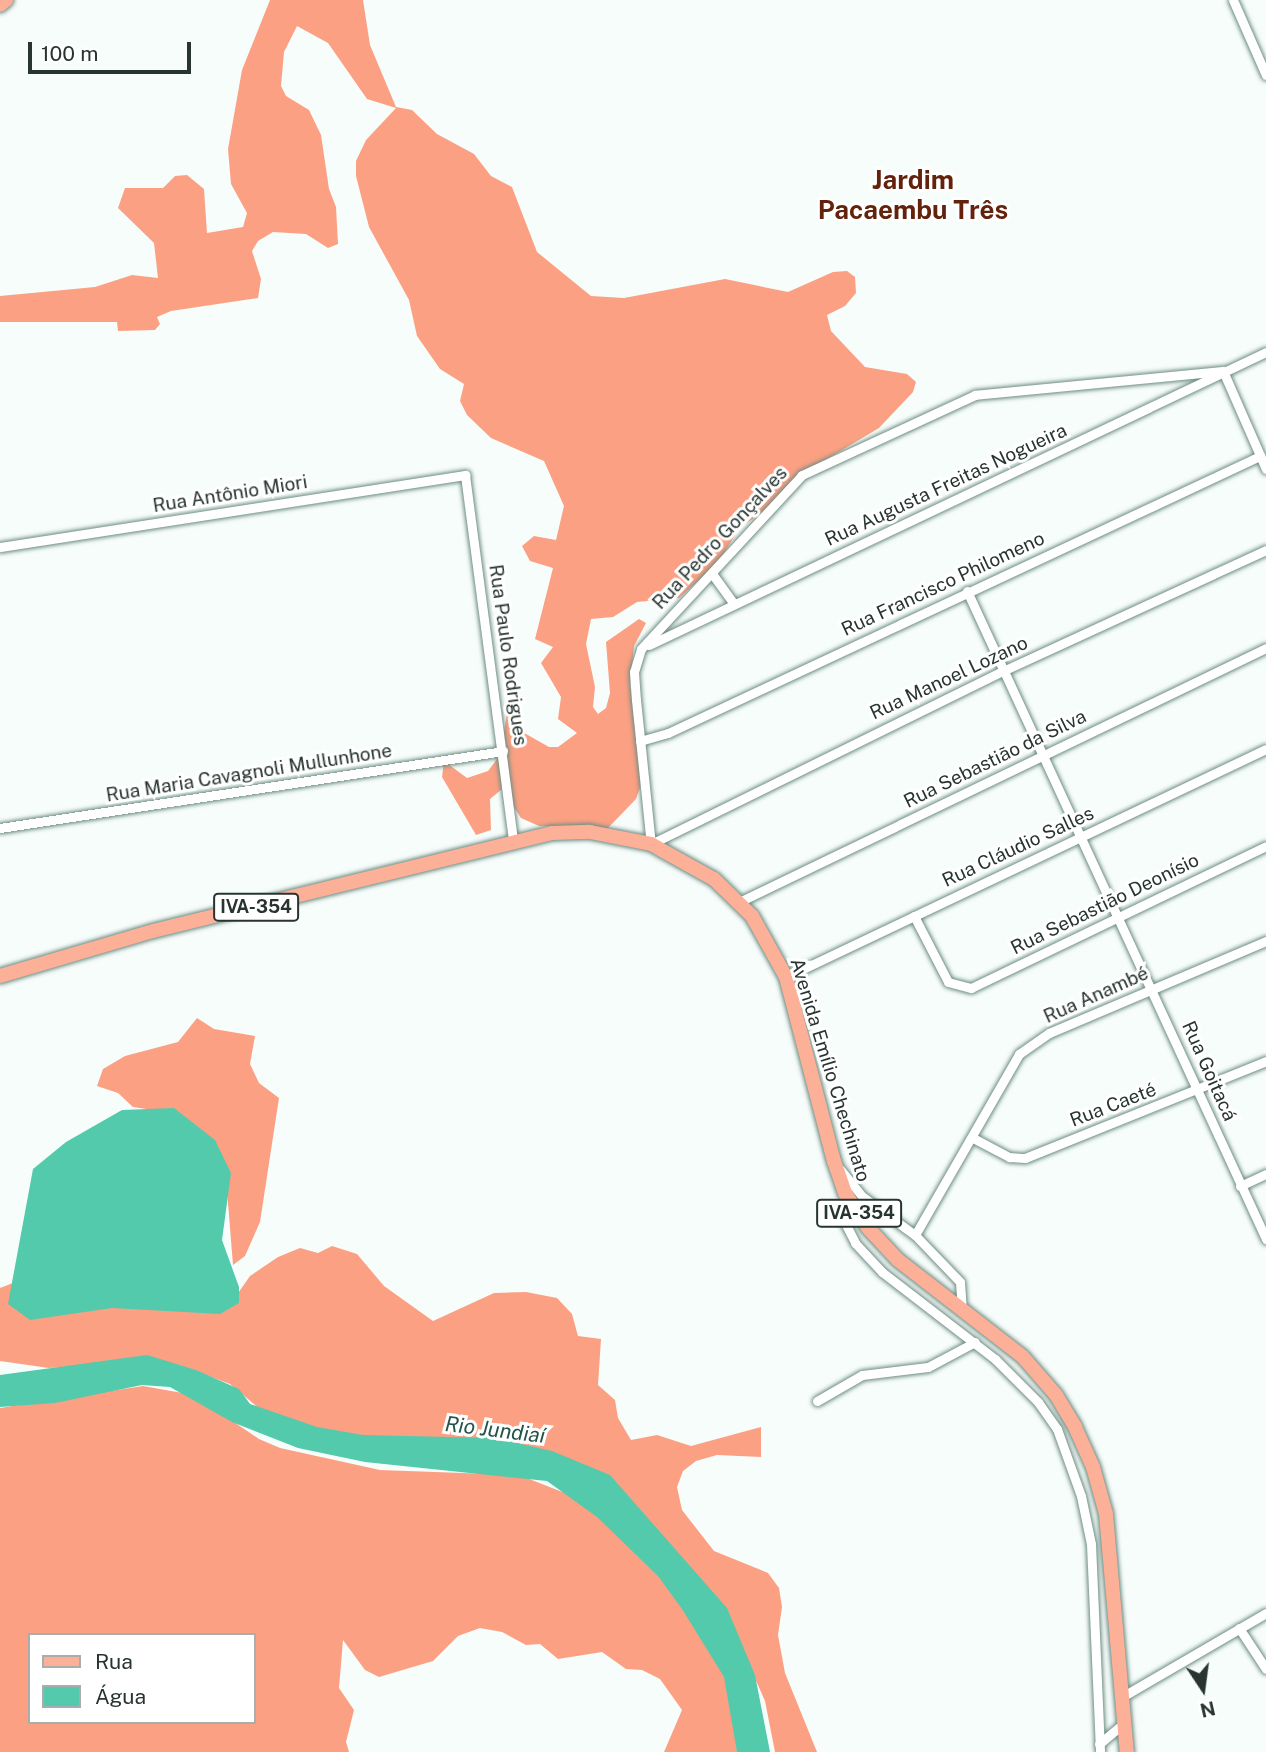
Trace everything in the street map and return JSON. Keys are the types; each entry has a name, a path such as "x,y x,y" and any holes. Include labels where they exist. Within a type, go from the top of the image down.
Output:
{"main road":[{"path":"0,5 6,0"},
{"name":"Avenida Emílio Chechinato","path":"0,976 153,931 513,841 590,832 651,844 695,866 739,902 769,941 786,976 834,1161 853,1205 898,1260 1023,1357 1056,1395 1093,1467 1112,1561 1122,1725 1127,1752"}],"street":[{"path":"1233,0 1266,75"},
{"name":"Rua Augusta Freitas Nogueira","path":"641,649 1009,477 1266,352"},
{"path":"1223,371 1266,469"},
{"name":"Rua Pedro Gonçalves","path":"641,649 713,575 802,475 975,394 1223,371"},
{"name":"Rua Francisco Philomeno","path":"640,741 668,733 1260,456"},
{"name":"Rua Antônio Miori","path":"0,547 465,475"},
{"name":"Rua Paulo Rodrigues","path":"465,475 513,841"},
{"name":"Rua Manoel Lozano","path":"651,844 1005,670 1266,550"},
{"path":"713,575 734,604"},
{"name":"Rua Goitacá","path":"967,591 1154,988 1240,1186 1266,1239"},
{"name":"Rua Sebastião da Silva","path":"739,902 1266,648"},
{"path":"641,649 634,672 651,844"},
{"name":"Rua Cláudio Salles","path":"786,976 1266,748"},
{"name":"Rua Maria Cavagnoli Mullunhone","path":"0,828 503,751"},
{"name":"Rua Sebastião Deonísio","path":"915,916 948,982 958,987 971,988 1266,846"},
{"name":"Rua Anambé","path":"915,1236 972,1138 1003,1075 1019,1054 1049,1033 1266,941"},
{"name":"Rua Caeté","path":"972,1138 1009,1157 1025,1158 1199,1091 1266,1061"},
{"path":"834,1161 863,1197 915,1236 960,1282 962,1310"},
{"path":"1240,1186 1266,1174"},
{"path":"853,1205 840,1213 855,1243 883,1272 975,1342 1038,1402 1057,1429 1081,1496 1091,1544 1100,1748"},
{"path":"817,1401 862,1375 928,1367 975,1342"},
{"path":"1120,1698 1266,1613"},
{"path":"1239,1628 1266,1669"},
{"path":"1100,1748 1122,1725"}],"shaded area":[{"path":"270,0 363,0 370,45 396,107 412,110 437,134 474,154 491,176 512,187 537,252 591,296 624,298 725,279 788,292 833,272 847,271 855,277 856,293 845,306 827,315 831,331 865,367 907,374 916,382 913,392 879,428 817,465 767,510 740,527 718,563 679,598 637,602 613,617 591,619 586,644 595,687 593,707 598,714 606,708 610,693 606,642 639,619 646,623 634,646 630,686 646,771 636,799 608,828 539,826 521,818 502,789 490,799 491,830 476,835 442,777 444,761 467,778 488,771 500,755 507,713 519,730 549,747 558,747 577,733 558,719 561,697 541,663 553,647 535,639 553,568 530,561 522,546 534,536 556,540 564,506 544,461 491,438 467,415 460,401 464,384 440,369 417,336 409,300 369,227 356,176 356,161 366,140 396,108 367,99 328,43 297,26 284,52 281,86 286,96 309,110 321,135 329,189 336,207 338,244 328,248 306,234 273,232 258,241 252,251 261,279 258,298 171,311 157,317 160,324 155,330 118,331 117,322 0,322 0,296 95,287 132,275 158,278 154,243 118,208 125,188 163,188 175,176 187,175 204,189 207,233 243,227 247,213 231,184 228,149 242,70"},
{"path":"197,1018 214,1029 255,1036 250,1064 259,1083 279,1098 260,1222 245,1256 233,1265 226,1178 173,1113 133,1107 118,1093 97,1086 103,1069 125,1056 178,1042"},
{"path":"332,1246 357,1254 384,1286 433,1321 494,1293 526,1292 557,1298 572,1314 578,1336 601,1339 598,1385 615,1400 618,1418 631,1440 657,1435 691,1446 761,1427 761,1457 717,1455 696,1461 683,1471 677,1487 682,1510 714,1551 768,1573 779,1588 782,1607 778,1635 785,1673 817,1752 775,1752 765,1701 729,1619 619,1494 280,1426 230,1384 179,1365 141,1362 49,1368 0,1361 0,1288 13,1283 229,1306 250,1276 278,1257 300,1248 318,1253"},
{"path":"143,1386 194,1395 259,1439 280,1448 380,1470 519,1475 570,1495 638,1547 713,1637 755,1752 664,1752 682,1710 660,1679 642,1670 626,1669 602,1652 558,1659 540,1644 526,1645 502,1632 480,1628 458,1636 433,1661 379,1677 365,1670 343,1640 339,1688 354,1710 346,1742 349,1752 0,1752 0,1408"}],"water":[{"path":"174,1108 215,1140 231,1173 222,1240 239,1287 239,1303 220,1314 112,1308 30,1320 8,1304 33,1169 66,1142 122,1110"},
{"path":"147,1355 196,1370 239,1389 250,1404 317,1427 363,1435 495,1438 552,1451 610,1475 727,1608 755,1675 770,1752 737,1752 724,1677 682,1609 658,1576 597,1517 547,1481 365,1462 298,1448 232,1422 170,1387 142,1385 55,1403 0,1407 0,1375"}],"district":[{"name":"Jardim Pacaembu Três","path":"913,195"}],"water label":[{"name":"Rio Jundiaí","path":"495,1430"}]}
